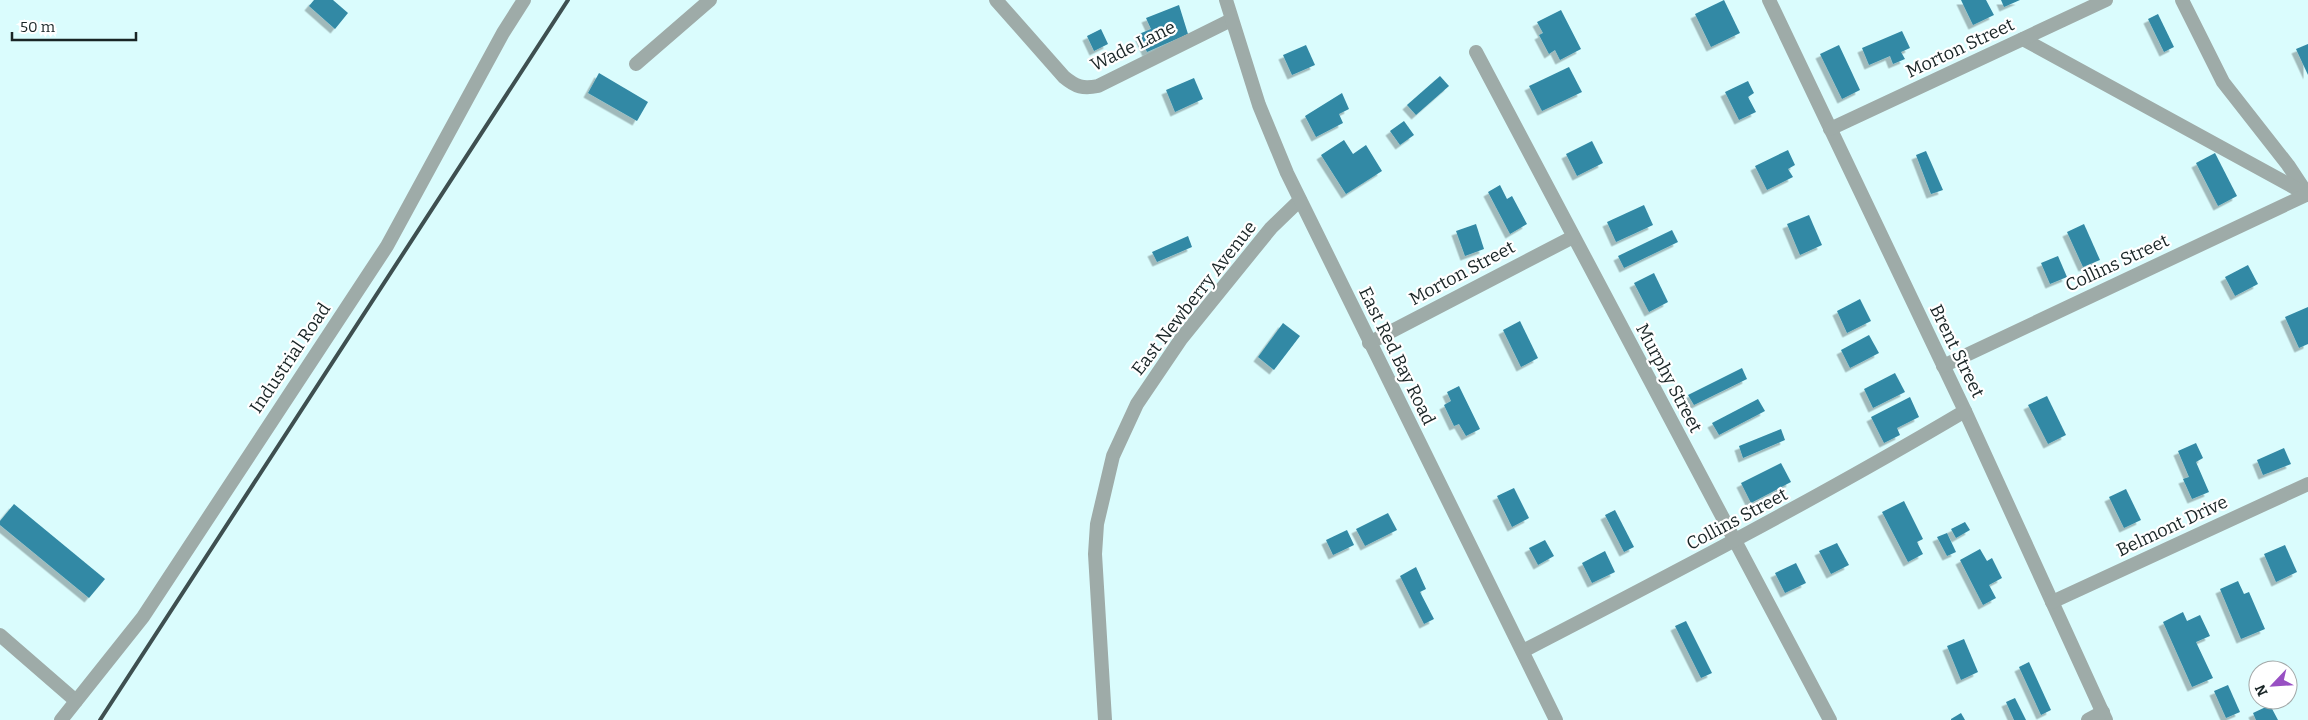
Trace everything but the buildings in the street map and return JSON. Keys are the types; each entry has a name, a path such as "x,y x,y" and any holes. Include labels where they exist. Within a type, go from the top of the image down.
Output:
{"street":[{"name":"Industrial Road","path":"61,720 143,617 387,246 503,33 524,0"},
{"path":"636,64 710,0"},
{"name":"Wade Lane","path":"996,0 1064,77 1074,86 1082,88 1098,86 1231,20"},
{"name":"East Red Bay Road","path":"1226,0 1231,20 1271,135 1300,200 1556,720"},
{"name":"Brent Street","path":"1770,0 1965,411 2104,716"},
{"name":"Morton Street","path":"1830,129 2106,0"},
{"path":"2182,0 2223,82 2288,165 2308,195"},
{"path":"2023,39 2308,195"},
{"name":"Murphy Street","path":"1476,52 1830,720"},
{"name":"Collins Street","path":"1943,366 2308,195"},
{"name":"East Newberry Avenue","path":"1105,720 1095,554 1097,524 1113,456 1137,404 1181,339 1271,228 1300,200"},
{"name":"Morton Street","path":"1369,343 1573,237"},
{"name":"Collins Street","path":"1523,651 1735,542 1851,479 1965,411"},
{"name":"Belmont Drive","path":"2052,602 2308,484"},
{"path":"0,635 76,701"},
{"path":"2088,720 2104,716"}],"railway":[{"path":"100,720 568,0"}]}
